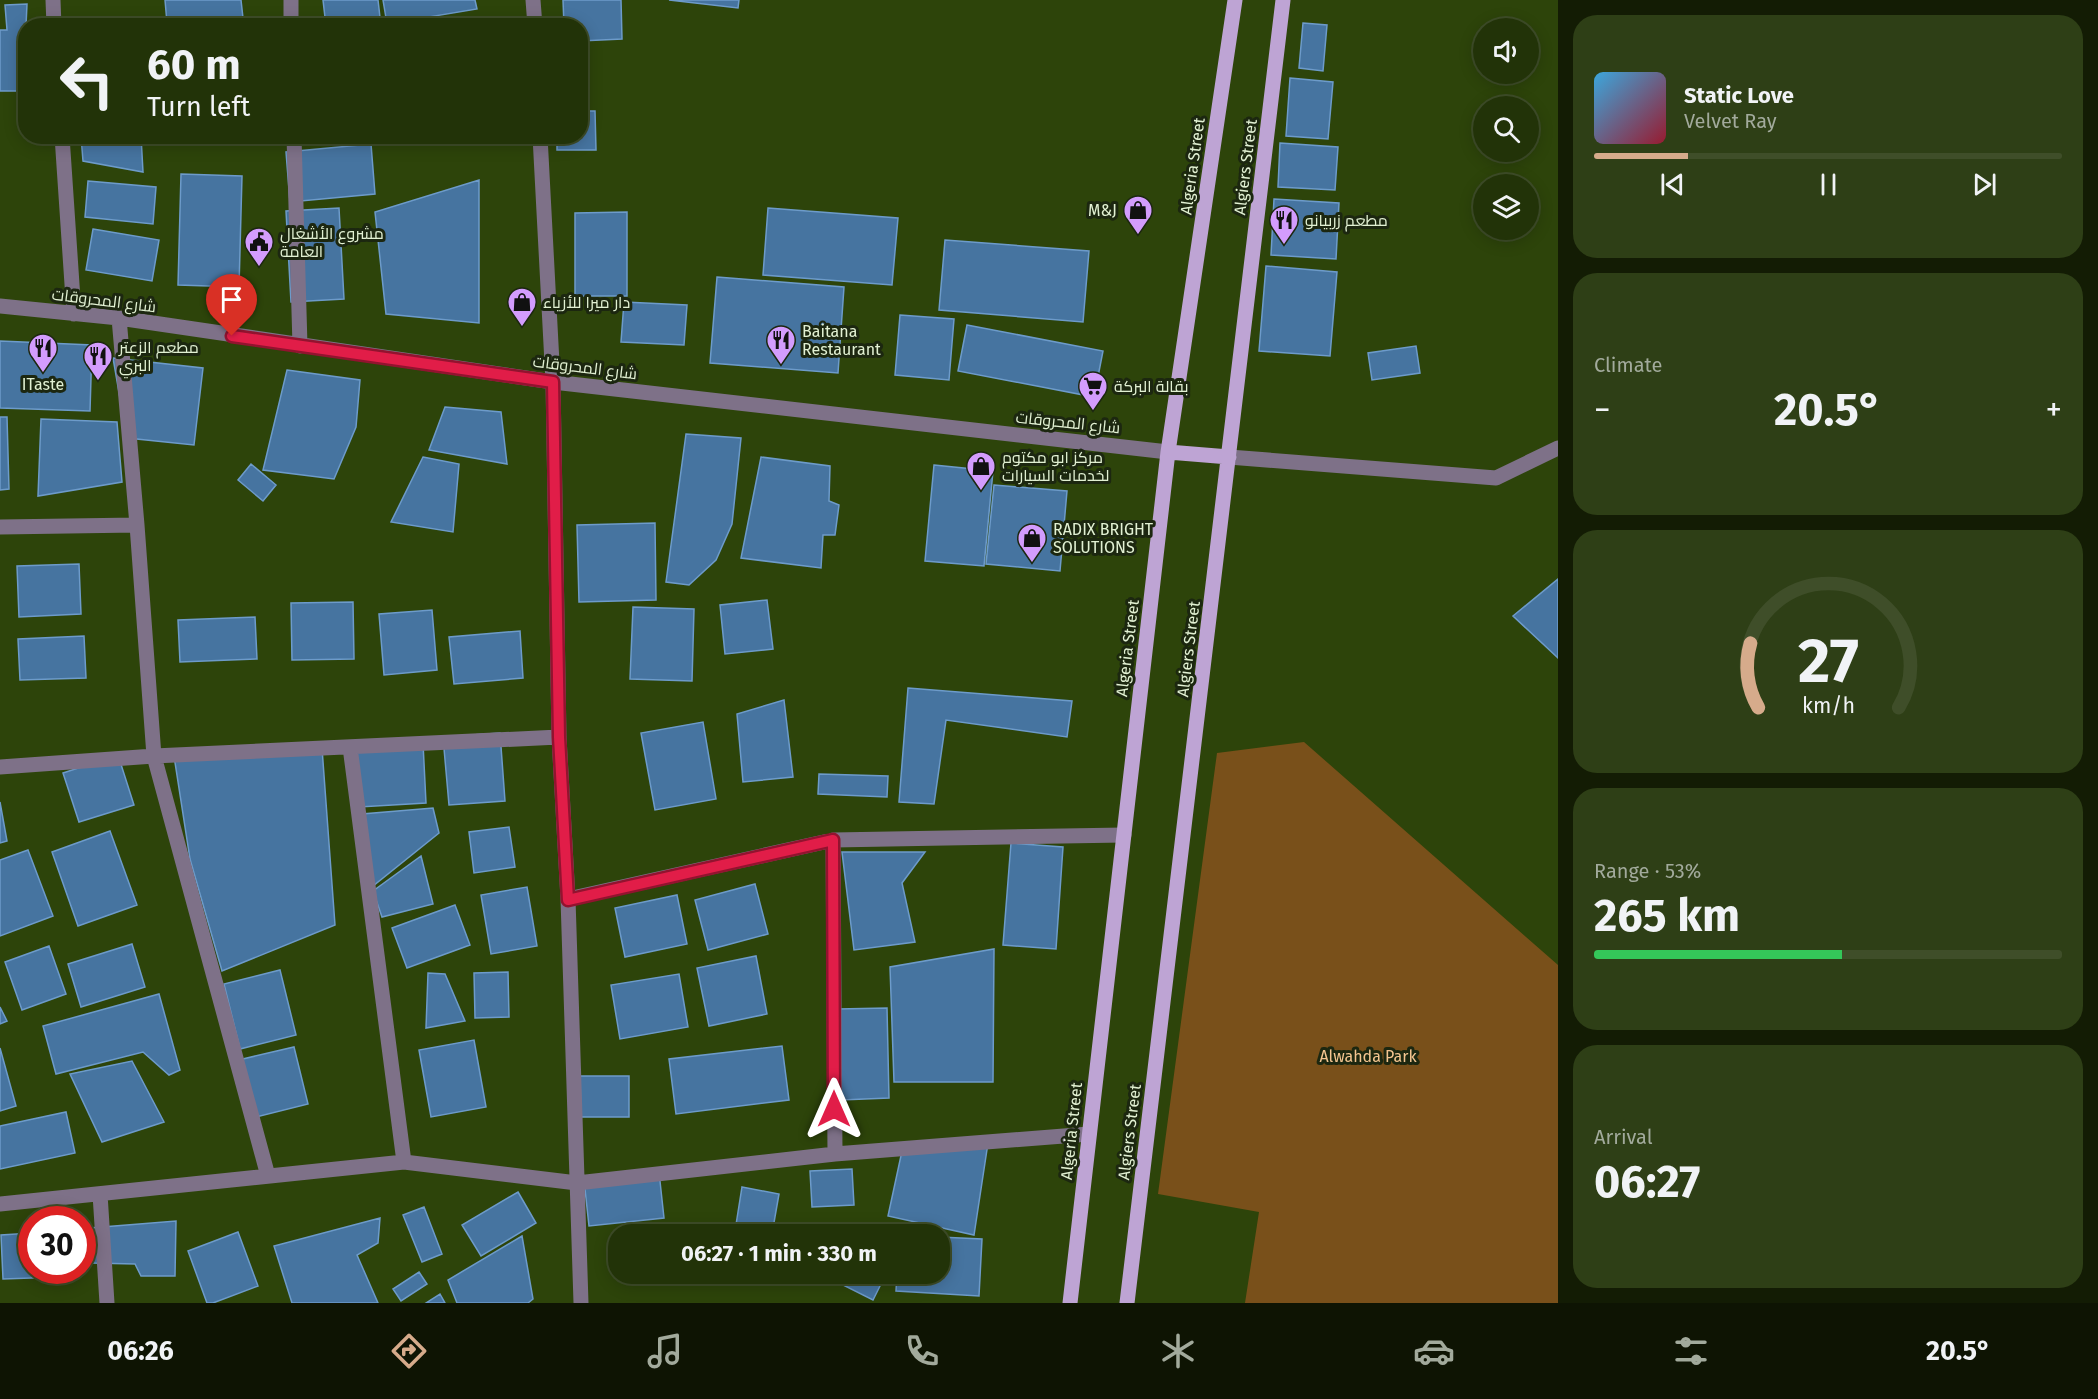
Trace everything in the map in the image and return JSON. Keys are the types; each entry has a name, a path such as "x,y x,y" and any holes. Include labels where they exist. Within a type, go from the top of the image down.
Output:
{"main road":[{"name":"Algeria Street","path":"1070,1303 1168,452 1235,0"},
{"name":"Algiers Street","path":"1127,1303 1283,0"},
{"path":"1168,452 1229,457"}],"street":[{"path":"53,0 54,18"},
{"path":"291,0 291,18"},
{"path":"533,0 534,18"},
{"path":"63,144 74,314"},
{"path":"294,144 300,346"},
{"path":"540,144 553,382 559,737 568,900 581,1303"},
{"name":"شارع المحروقات","path":"0,306 119,318 553,382 1168,452"},
{"path":"119,318 154,756 268,1176"},
{"path":"1229,457 1496,478 1558,448"},
{"path":"0,527 137,525"},
{"path":"0,767 154,756 559,737"},
{"path":"350,747 404,1162"},
{"path":"568,900 833,840 1124,835"},
{"path":"833,840 835,1154"},
{"path":"0,1204 404,1162 577,1183 835,1154 1089,1134"},
{"path":"100,1194 107,1303"}],"green space":[{"name":"Alwahda Park","path":"1304,742 1558,965 1558,1303 1245,1303 1259,1212 1158,1194 1217,753"}],"building":[{"path":"165,0 241,0 243,18 167,18"},
{"path":"323,0 378,0 380,18 325,18"},
{"path":"383,0 475,0 477,9 423,18 386,18"},
{"path":"563,0 621,0 622,39 588,41 588,18 564,18"},
{"path":"669,0 739,0 738,8"},
{"path":"27,4 26,18 18,18 18,91 0,91 0,30 7,30 5,5"},
{"path":"1303,23 1327,25 1323,71 1299,68"},
{"path":"1290,78 1333,82 1328,139 1286,136"},
{"path":"588,111 595,111 596,150 557,150 557,144 588,144"},
{"path":"1280,143 1338,147 1335,190 1278,187"},
{"path":"82,144 141,144 143,172 83,161"},
{"path":"371,144 375,194 290,202 286,152"},
{"path":"181,174 242,176 239,287 178,285"},
{"path":"479,180 479,323 386,314 375,212"},
{"path":"88,181 156,187 153,224 85,217"},
{"path":"1274,199 1339,203 1336,259 1271,255"},
{"path":"339,208 344,299 291,302 286,211"},
{"path":"768,208 898,218 892,285 763,275"},
{"path":"627,212 627,296 575,296 575,213"},
{"path":"93,229 159,240 152,281 86,270"},
{"path":"945,240 1089,251 1083,322 939,310"},
{"path":"1266,266 1337,272 1330,356 1259,351"},
{"path":"717,277 844,287 838,373 710,363"},
{"path":"624,302 687,305 684,345 621,342"},
{"path":"900,315 954,319 949,380 895,375"},
{"path":"967,325 1103,351 1094,397 958,371"},
{"path":"0,341 92,345 90,411 0,408"},
{"path":"1416,346 1420,373 1372,380 1368,353"},
{"path":"113,358 203,368 194,445 127,438"},
{"path":"287,370 360,380 356,427 334,479 263,470"},
{"path":"445,407 501,412 507,464 429,450"},
{"path":"0,417 7,417 9,489 0,490"},
{"path":"41,419 117,422 122,482 38,496"},
{"path":"686,434 741,438 732,524 716,560 689,585 666,582"},
{"path":"423,457 459,464 453,532 391,522"},
{"path":"761,457 830,466 829,501 839,505 835,535 823,535 821,568 741,558"},
{"path":"251,464 276,485 263,501 238,480"},
{"path":"934,465 993,471 984,566 925,561"},
{"path":"994,485 1067,491 1060,571 986,564"},
{"path":"655,523 656,600 579,602 577,525"},
{"path":"79,564 81,614 19,617 17,566"},
{"path":"1558,579 1558,658 1513,616"},
{"path":"767,600 773,649 725,654 720,605"},
{"path":"353,602 354,659 292,660 291,603"},
{"path":"633,607 694,609 692,681 630,679"},
{"path":"432,610 437,670 384,675 379,614"},
{"path":"255,617 257,659 180,662 178,620"},
{"path":"520,631 523,678 454,684 449,637"},
{"path":"84,636 86,678 20,680 18,639"},
{"path":"908,688 1072,701 1067,737 946,720 934,804 899,802"},
{"path":"784,700 793,777 743,782 737,714"},
{"path":"703,722 716,799 655,810 641,733"},
{"path":"500,733 505,801 449,805 443,737"},
{"path":"423,743 426,803 359,807 356,746"},
{"path":"322,748 335,925 222,971 190,859 174,756"},
{"path":"118,755 134,805 79,822 63,773"},
{"path":"819,774 888,776 887,797 818,794"},
{"path":"0,802 7,841 0,843"},
{"path":"433,808 439,833 368,890 362,814"},
{"path":"509,827 515,867 474,873 469,832"},
{"path":"110,831 137,905 78,926 52,852"},
{"path":"1011,843 1063,847 1056,949 1003,945"},
{"path":"28,850 53,916 0,936 0,860"},
{"path":"842,852 925,852 902,883 915,942 854,950"},
{"path":"421,856 433,904 382,917 373,891"},
{"path":"755,884 768,934 708,950 695,900"},
{"path":"527,887 537,946 491,954 481,895"},
{"path":"677,895 687,944 625,957 615,908"},
{"path":"455,905 470,945 407,968 392,928"},
{"path":"132,944 145,987 81,1007 68,964"},
{"path":"49,946 66,994 22,1010 5,962"},
{"path":"994,949 993,1082 894,1082 890,967"},
{"path":"756,956 767,1014 709,1026 697,968"},
{"path":"280,970 296,1035 240,1049 224,984"},
{"path":"508,972 509,1017 475,1018 474,973"},
{"path":"428,973 445,974 465,1021 426,1028"},
{"path":"679,974 688,1027 620,1039 611,985"},
{"path":"159,994 180,1070 169,1075 143,1052 56,1074 43,1026"},
{"path":"0,1007 7,1021 0,1024"},
{"path":"887,1008 889,1098 841,1100 838,1009"},
{"path":"474,1040 486,1107 431,1117 419,1050"},
{"path":"782,1046 789,1100 676,1114 669,1059"},
{"path":"294,1047 308,1104 248,1119 234,1061"},
{"path":"0,1048 16,1106 0,1111"},
{"path":"132,1061 164,1122 102,1142 70,1074"},
{"path":"580,1076 629,1076 629,1117 581,1117"},
{"path":"66,1112 75,1153 0,1169 0,1126"},
{"path":"988,1143 974,1235 950,1230 950,1224 924,1224 888,1216 902,1151"},
{"path":"852,1169 854,1205 812,1207 810,1171"},
{"path":"659,1172 664,1218 589,1226 584,1180"},
{"path":"742,1187 779,1194 774,1224 736,1224"},
{"path":"518,1192 536,1223 481,1256 462,1225"},
{"path":"424,1207 442,1254 422,1262 403,1215"},
{"path":"380,1218 378,1243 357,1255 378,1303 292,1303 274,1246"},
{"path":"176,1221 175,1276 141,1276 135,1264 96,1263 96,1228"},
{"path":"238,1232 258,1286 213,1303 207,1303 188,1251"},
{"path":"18,1234 18,1278 3,1279 1,1235"},
{"path":"522,1236 533,1299 528,1303 457,1303 448,1280"},
{"path":"950,1238 982,1239 979,1296 896,1291 896,1284 950,1284"},
{"path":"419,1272 427,1284 401,1301 393,1289"},
{"path":"841,1284 881,1284 873,1300"},
{"path":"440,1294 445,1303 426,1303"}],"place":[{"name":"M&J","path":"1138,236"},
{"name":"مطعم زربيانو","path":"1284,246"},
{"name":"مشروع الأشغال العامة","path":"259,268"},
{"name":"دار ميرا للأزياء","path":"522,328"},
{"name":"Baitana Restaurant","path":"781,366"},
{"name":"ITaste","path":"43,374"},
{"name":"مطعم الزعتر البري","path":"98,382"},
{"name":"بقالة البركة","path":"1093,412"},
{"name":"مركز ابو مكتوم لخدمات السيارات","path":"981,492"},
{"name":"RADIX BRIGHT SOLUTIONS","path":"1032,564"}],"route":[{"path":"232,336 553,382 559,737 568,900 833,840 834,1109"}]}
